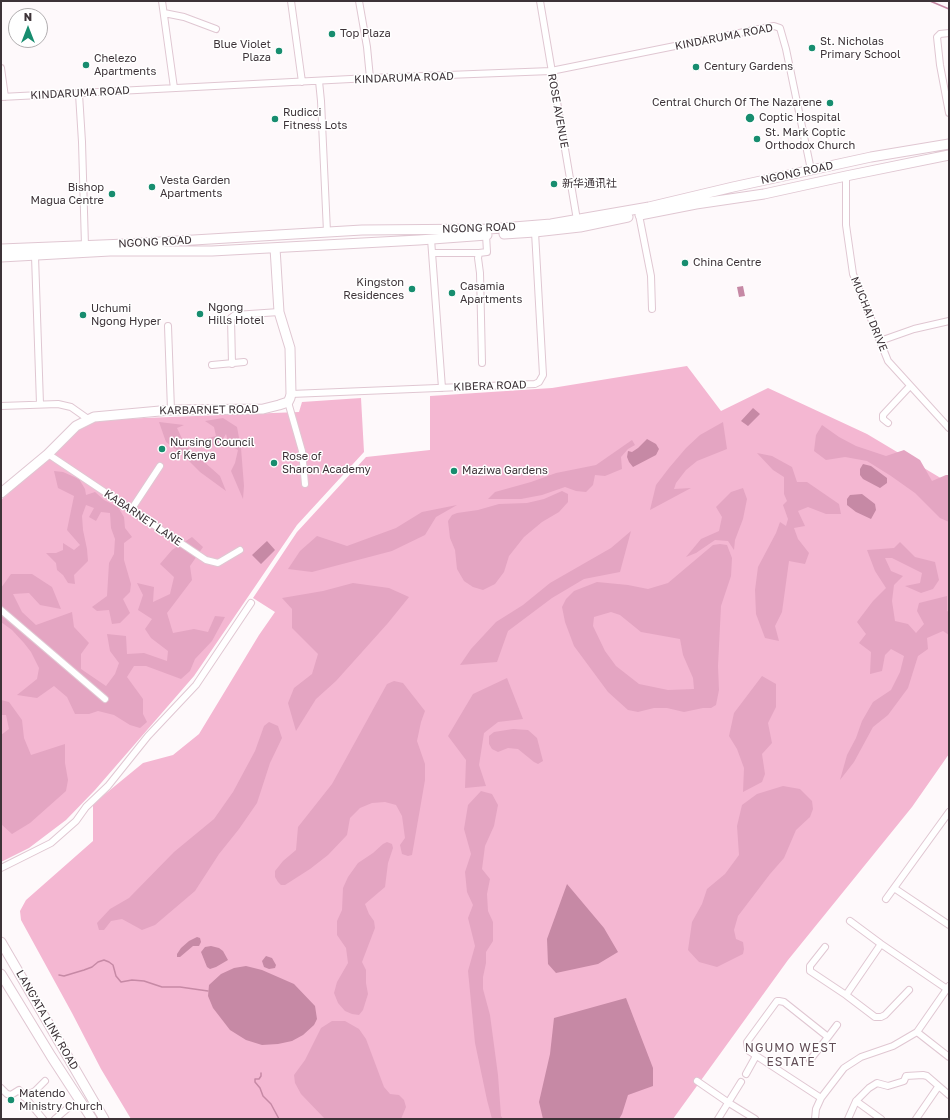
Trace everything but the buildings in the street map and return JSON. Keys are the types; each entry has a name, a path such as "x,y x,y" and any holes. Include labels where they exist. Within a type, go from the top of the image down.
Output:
{"main road":[{"name":"NGONG ROAD","path":"1,249 85,246 362,230 489,229 576,220 649,207 870,157 949,144"},
{"name":"NGONG ROAD","path":"1,257 110,251 212,251 535,232 580,227 696,204 764,194 949,155"},
{"path":"870,157 877,159 880,162 880,167 874,170"},
{"path":"769,179 766,182 767,187 776,191"},
{"path":"361,243 366,241 368,238 366,231 362,230"},
{"path":"212,238 208,240 206,244 212,251"},
{"path":"275,248 279,312 290,348 289,398"},
{"name":"KARBARNET ROAD","path":"1,493 48,454 76,426 94,417 172,410 263,409 279,406 289,398"},
{"name":"LANG'ATA LINK ROAD","path":"1,942 104,1119"},
{"name":"LANG'ATA LINK ROAD","path":"1,974 92,1119"},
{"path":"8,986 14,988 18,987 22,984 23,978"},
{"path":"29,1020 29,1016 32,1011 38,1010 43,1014"}],"street":[{"path":"162,1 174,88"},
{"path":"291,1 302,82"},
{"path":"359,1 367,47 370,78"},
{"name":"ROSE AVENUE","path":"540,1 558,113 567,155 576,220"},
{"path":"164,13 184,17 216,29"},
{"name":"KINDARUMA ROAD","path":"3,97 319,82 370,78 551,71 774,26 780,28 786,49 811,170"},
{"path":"949,33 940,34 938,37 940,65 949,114"},
{"path":"1,68 3,97"},
{"path":"319,82 327,232"},
{"path":"78,94 82,142 85,246"},
{"name":"MUCHAI DRIVE","path":"846,176 846,225 853,274 888,361 949,428"},
{"path":"639,215 651,276 652,309"},
{"name":"KIBERA ROAD","path":"289,398 442,388 535,384 541,380 543,376 535,232"},
{"path":"432,253 487,252 486,235"},
{"path":"431,239 442,388"},
{"path":"479,253 482,363"},
{"path":"35,256 40,404"},
{"path":"232,364 231,318 235,315 279,312"},
{"path":"880,341 914,329 949,322"},
{"path":"168,326 172,410"},
{"path":"212,365 244,362"},
{"path":"888,423 883,419 883,415 910,386"},
{"path":"289,398 302,448 305,484"},
{"path":"1,406 40,404 65,405 78,411 88,419"},
{"name":"KABARNET LANE","path":"48,454 206,560 218,563 240,550"},
{"path":"131,510 160,466"},
{"path":"1,868 51,844 76,821 86,807 108,786 148,736 196,685 251,603"},
{"path":"1,610 105,699"},
{"path":"886,899 949,812"},
{"path":"894,888 949,925"},
{"path":"815,1119 816,1109 821,1098 837,1075 861,1057 893,1046 917,1032 948,988 850,921"},
{"path":"846,995 882,944"},
{"path":"824,947 810,966 810,971 846,995 875,1017 885,1015 909,990"},
{"path":"821,1098 756,1056 749,1051 746,1046 747,1042 779,1000 784,1002 828,1037"},
{"path":"810,1060 837,1025"},
{"path":"917,1032 949,1057"},
{"path":"746,1074 756,1056"},
{"path":"848,1119 856,1101 875,1084 878,1083 888,1086 903,1082 906,1076 927,1076 949,1095"},
{"path":"24,1096 35,1091 45,1081"},
{"path":"697,1081 755,1119"},
{"path":"718,1119 741,1082"},
{"path":"916,1119 938,1087"},
{"path":"1,1088 7,1094 11,1094 19,1090 43,1119"},
{"path":"856,1101 881,1119"},
{"path":"55,1119 68,1108"}],"shaded area":[{"path":"743,286 745,296 739,297 737,287"},
{"path":"687,366 721,411 768,388 867,434 949,483 949,754 912,807 788,960 673,1119 131,1119 101,1069 21,920 20,911 26,900 93,841 93,804 143,763 173,755 199,734 259,635 275,612 253,598 297,532 366,457 430,450 430,396 552,388"},
{"path":"361,398 364,452 297,525 194,676 95,790 66,820 29,848 1,862 1,500 83,425 93,420 299,412 302,402"},
{"path":"753,408 760,414 748,426 741,421"},
{"path":"223,418 237,427 241,448 244,486 243,499 231,471 235,463 238,450 229,445 226,434 221,442 204,448 200,440 216,436 214,427 205,421"},
{"path":"159,422 184,425 177,428 185,445 220,476 226,491 200,472 182,454 166,442"},
{"path":"723,422 727,449 697,461 686,470 676,483 674,489 691,488 650,510 656,485 669,468 686,448 700,435"},
{"path":"822,425 839,437 856,446 886,456 904,450 920,460 932,481 949,475 949,522 940,518 915,493 867,461 845,457 826,460 814,451 816,435"},
{"path":"647,439 656,444 659,449 656,455 633,467 627,457 628,451 632,452"},
{"path":"632,440 635,445 628,449 621,457 622,469 605,476 595,475 593,485 586,492 576,491 565,487 542,495 521,499 488,499 495,492 556,473 596,465"},
{"path":"757,453 772,456 792,467 797,482 807,482 839,504 841,514 826,514 808,507 798,511 805,526 794,528 798,539 809,553 805,564 789,561 782,612 775,626 779,641 765,638 756,614 755,590 758,567 776,533 780,522 786,526 788,519 783,505 787,501 784,494 784,477 773,470"},
{"path":"863,464 871,466 887,478 887,483 880,488 863,479 860,475 860,469"},
{"path":"54,471 63,472 79,479 85,489 86,495 95,492 104,500 118,507 124,517 125,528 132,537 124,543 124,560 131,584 130,592 123,599 130,613 120,623 112,624 109,610 97,611 92,607 107,596 109,563 114,554 115,539 111,528 110,513 101,512 96,521 89,517 94,508 86,505 82,516 88,561 74,575 75,584 68,583 63,575 57,570 56,563 46,553 56,553 63,550 63,543 74,550 80,545 67,530 74,496 58,488"},
{"path":"743,488 747,499 743,519 735,540 734,550 728,541 715,540 696,553 686,557 701,539 719,531 722,517 716,507 731,492"},
{"path":"562,491 568,494 568,502 559,512 542,522 524,537 509,556 504,572 495,584 483,590 473,587 464,581 457,569 455,550 450,538 448,521 452,515 499,504 527,503 544,499"},
{"path":"862,494 875,504 876,510 871,519 856,512 847,505 847,499 850,495"},
{"path":"457,505 436,517 425,535 392,551 312,572 288,569 300,551 317,536 347,546 396,528 422,512"},
{"path":"631,531 620,572 584,579 552,598 508,631 497,662 460,665 471,649 496,622 523,605 550,583 611,548"},
{"path":"192,537 203,547 190,566 192,580 167,613 173,633 194,629 208,632 215,616 225,617 212,641 195,659 190,671 181,679 146,666 134,666 127,677 143,699 143,714 147,722 140,728 130,725 114,715 98,711 89,714 75,714 67,697 54,686 37,698 17,695 37,679 39,668 31,652 24,643 12,630 1,622 1,588 11,574 32,574 52,587 61,609 40,605 29,593 13,594 22,612 36,625 72,612 74,627 89,643 81,654 81,669 106,686 115,674 119,663 110,651 107,634 126,636 127,654 144,653 167,661 168,651 151,638 145,629 152,619 138,610 143,595 137,583 154,587 153,602 170,594 174,577 160,564 172,550"},
{"path":"267,541 275,550 261,564 252,555"},
{"path":"900,542 915,557 935,562 939,580 933,589 921,593 905,586 920,583 922,573 892,558 885,558 891,571 903,576 894,585 892,601 895,621 908,624 916,633 924,624 917,611 919,603 947,596 949,635 943,631 927,638 928,649 918,656 908,688 888,715 873,727 854,762 840,780 847,755 856,738 862,721 873,702 891,690 900,672 904,656 891,649 885,655 882,671 870,674 871,652 859,643 866,634 857,622 873,601 886,588 875,571 867,550 894,548"},
{"path":"713,545 727,545 732,558 731,576 721,606 718,666 719,690 716,705 711,708 684,712 667,708 654,708 638,712 628,710 608,692 574,646 565,622 562,607 566,599 574,591 597,582 628,585 648,589 668,583","holes":["611,612 620,615 641,632 680,639 683,655 693,678 694,689 668,690 639,684 616,666 605,651 593,626 594,617"]},
{"path":"353,583 389,588 409,597 388,623 336,681 316,699 296,731 288,703 294,688 312,674 318,654 292,628 292,609 282,598 323,591"},
{"path":"762,676 776,684 776,707 768,723 772,743 762,754 765,774 762,782 743,792 744,768 737,749 729,736 734,713"},
{"path":"507,678 523,719 498,722 484,733 479,765 486,786 465,788 466,760 448,736 473,694"},
{"path":"394,681 403,683 425,711 417,741 425,764 425,780 412,855 408,856 402,854 400,845 405,838 402,816 396,805 385,802 372,803 360,808 350,818 347,835 328,855 285,885 281,885 275,877 275,871 283,861 296,850 298,827 332,784 387,684"},
{"path":"1,700 9,702 22,720 24,738 31,755 65,744 65,763 68,780 66,791 30,823 12,834 1,824 1,735 9,729 6,715 1,715"},
{"path":"269,722 278,726 282,738 270,763 257,803 219,854 195,891 155,925 142,930 122,919 111,921 104,930 99,930 97,923 110,909 129,898 174,852 214,819 233,792 255,751 264,726"},
{"path":"513,729 528,730 537,738 543,761 538,764 518,749 508,748 498,752 492,749 489,744 489,736 494,732"},
{"path":"783,786 800,789 812,801 813,809 810,817 796,830 784,858 738,916 734,930 736,939 743,942 743,954 717,967 699,962 688,950 692,922 702,904 707,889 725,874 739,855 737,826 742,805 757,794"},
{"path":"481,791 492,794 498,805 494,826 485,846 482,869 490,879 487,894 488,911 493,922 493,941 486,952 483,989 490,1015 498,1075 501,1116 503,1119 492,1119 487,1100 475,1043 468,971 475,946 468,918 473,905 467,892 465,872 471,854 464,829 468,805"},
{"path":"387,842 392,844 393,848 388,863 385,887 365,904 374,921 375,928 362,962 366,970 368,994 363,1010 359,1015 352,1014 345,1011 338,1003 334,993 337,982 348,963 346,948 337,935 337,921 342,910 343,888 348,877 358,863"},
{"path":"567,884 604,928 618,952 598,964 556,973 548,964 547,939"},
{"path":"197,937 200,938 201,942 199,946 193,946 180,957 177,957 177,954 181,948 189,941"},
{"path":"211,946 219,948 223,951 228,960 210,969 207,967 201,952 205,947"},
{"path":"266,956 272,958 276,965 275,968 269,969 264,967 262,961"},
{"path":"246,966 262,970 294,984 315,1006 317,1019 314,1025 303,1035 292,1041 262,1045 246,1040 230,1030 213,1008 208,996 209,985 221,974 234,968"},
{"path":"626,998 653,1068 653,1086 628,1095 619,1119 543,1119 539,1102 550,1054 554,1018"},
{"path":"332,1021 345,1021 359,1029 366,1039 384,1087 390,1094 399,1095 404,1100 406,1107 401,1119 325,1119 301,1094 295,1083 294,1075 305,1060 321,1028"}],"waterway":[{"path":"930,1 949,9"},
{"path":"59,975 64,976 84,970 104,960 113,965 116,976 121,982 132,980 144,981 162,987 180,987 208,991"},
{"path":"261,1073 261,1076 259,1079 255,1079 255,1082 260,1088 263,1096 271,1104 279,1119"}],"place":[{"name":"Top Plaza","path":"332,34"},
{"name":"St. Nicholas Primary School","path":"812,48"},
{"name":"Blue Violet Plaza","path":"279,51"},
{"name":"Chelezo Apartments","path":"86,65"},
{"name":"Century Gardens","path":"696,67"},
{"name":"Central Church Of The Nazarene","path":"830,103"},
{"name":"Coptic Hospital","path":"750,118"},
{"name":"Rudicci Fitness Lots","path":"275,119"},
{"name":"St. Mark Coptic Orthodox Church","path":"757,139"},
{"name":"新华通讯社","path":"554,184"},
{"name":"Vesta Garden Apartments","path":"152,187"},
{"name":"Bishop Magua Centre","path":"112,194"},
{"name":"China Centre","path":"685,263"},
{"name":"Kingston Residences","path":"412,289"},
{"name":"Casamia Apartments","path":"452,293"},
{"name":"Ngong Hills Hotel","path":"200,314"},
{"name":"Uchumi Ngong Hyper","path":"83,315"},
{"name":"Nursing Council of Kenya","path":"162,449"},
{"name":"Rose of Sharon Academy","path":"274,463"},
{"name":"Maziwa Gardens","path":"454,471"},
{"name":"Matendo Ministry Church","path":"11,1100"}],"district":[{"name":"NGUMO WEST ESTATE","path":"791,1055"}]}
